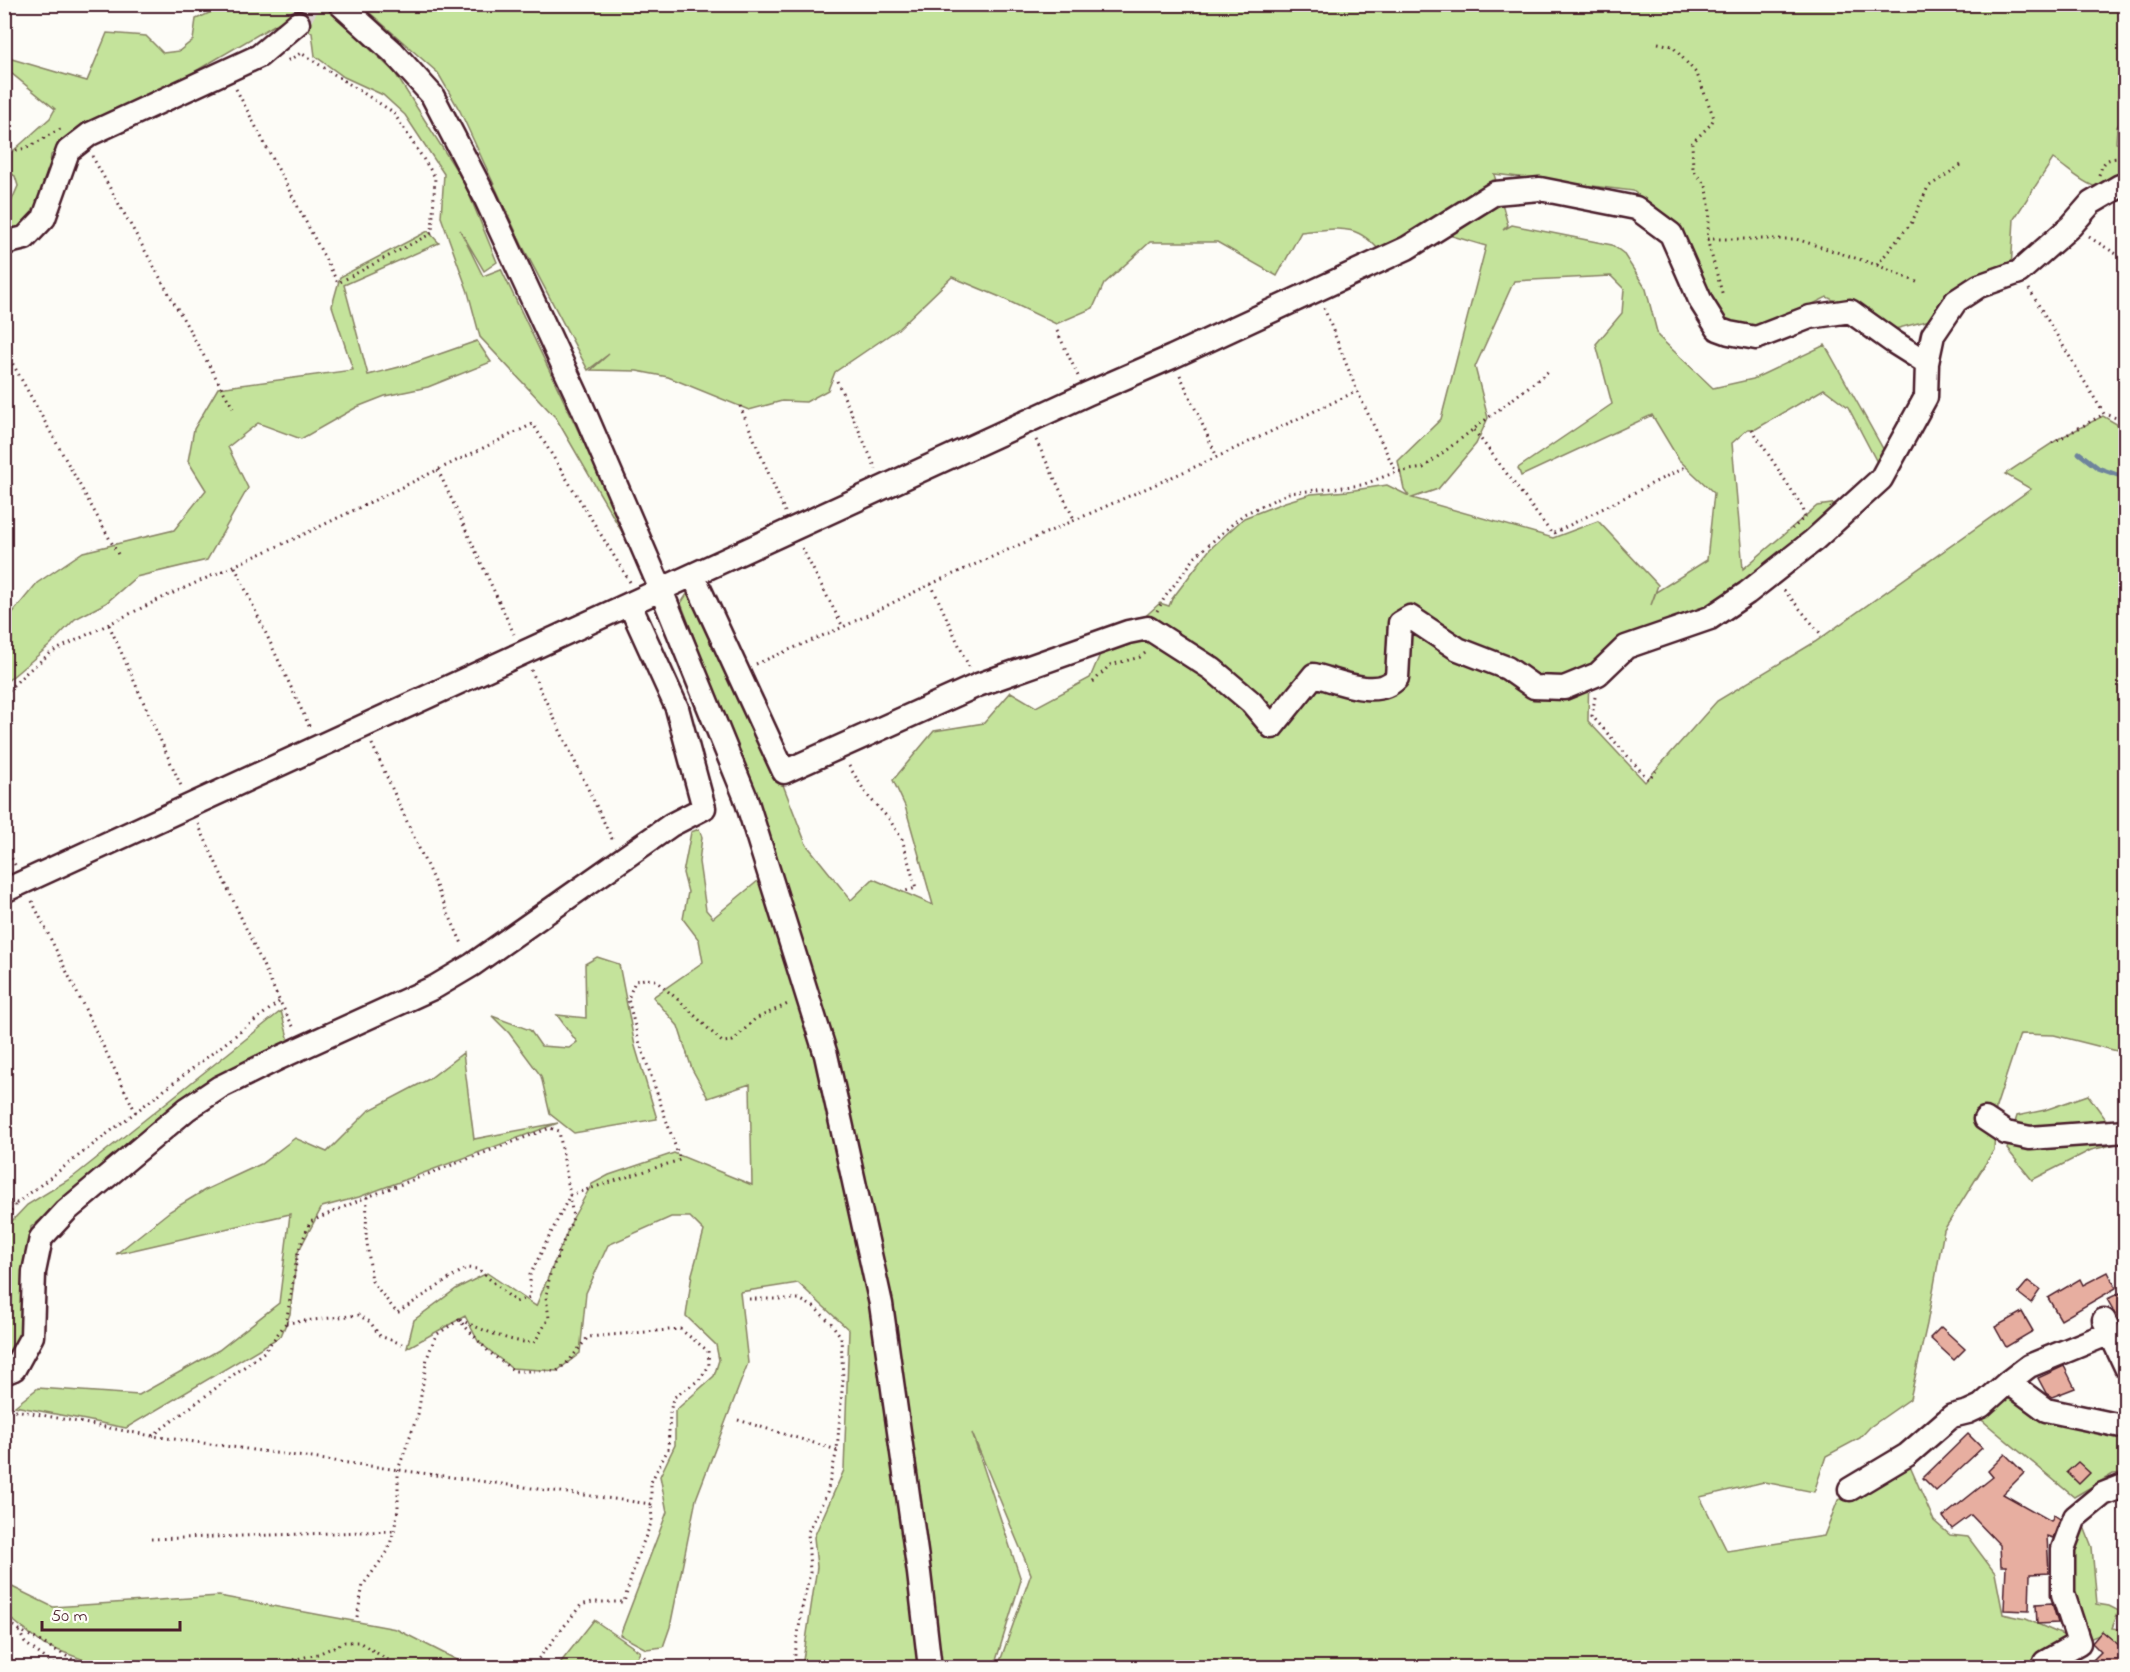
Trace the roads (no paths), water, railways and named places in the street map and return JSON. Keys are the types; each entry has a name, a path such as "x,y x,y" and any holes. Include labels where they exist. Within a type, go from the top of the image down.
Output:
{"street":[{"path":"340,4 393,52 432,95 484,197 581,404 662,590 745,796 808,994 839,1109 880,1304 919,1572 930,1668"},
{"path":"4,243 24,238 44,218 68,151 90,134 226,72 271,47 298,23"},
{"path":"693,575 784,772 978,685 1128,632 1156,633 1212,669 1251,702 1272,727 1314,675 1371,689 1391,685 1397,678 1400,623 1410,617 1458,649 1507,668 1534,687 1564,688 1598,674 1626,647 1710,618 1814,541 1881,479 1926,397 1927,363 1933,335 1956,301 1979,286 2019,272 2071,226 2091,202 2120,186 2126,186"},
{"path":"14,886 1407,248 1495,193 1540,189 1636,208 1671,234 1701,302 1718,329 1756,338 1809,317 1850,310 1927,363"},
{"path":"4,1373 14,1369 32,1336 33,1283 41,1238 66,1211 187,1109 220,1087 426,991 472,965 671,825 704,808 677,708 635,603"},
{"path":"1985,1119 2006,1133 2030,1138 2126,1131"},
{"path":"1850,1490 1907,1455 1952,1416 1981,1406 2029,1366 2107,1326 2126,1367"},
{"path":"2008,1382 2046,1410 2126,1427"},
{"path":"2045,1662 2079,1644 2062,1594 2063,1549 2075,1517 2103,1494 2126,1485"}],"waterway":[{"path":"2079,453 2098,468 2126,478"}],"tunnel":[{"path":"298,23 309,4"}]}
